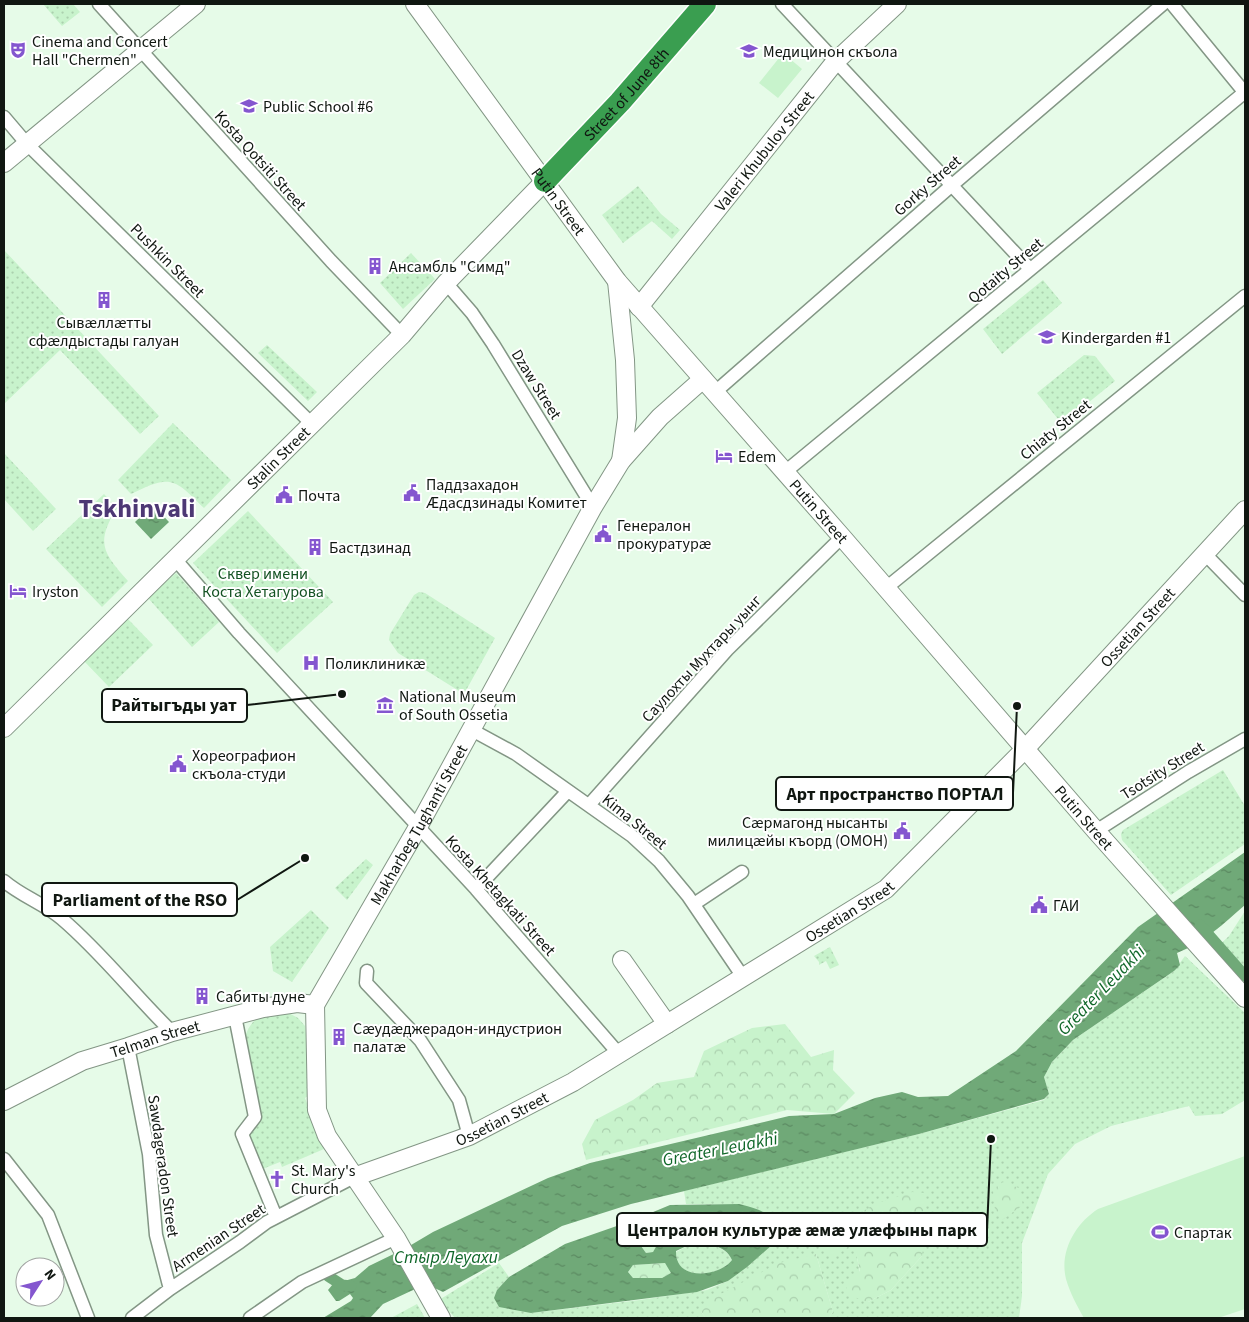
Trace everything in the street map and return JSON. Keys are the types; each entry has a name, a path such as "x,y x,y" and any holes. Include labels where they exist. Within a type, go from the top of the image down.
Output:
{"highway":[{"name":"Street of June 8th","path":"545,181 632,88 705,4"}],"street":[{"name":"Kosta Qotsiti Street","path":"99,4 331,261 402,335"},
{"path":"4,163 196,4"},
{"name":"Putin Street","path":"415,4 617,281 1026,748 1096,831 1245,998"},
{"path":"782,4 1030,269"},
{"name":"Valeri Khubulov Street","path":"639,307 835,62 897,4"},
{"name":"Gorky Street","path":"714,392 1163,4"},
{"path":"1172,4 1245,92"},
{"name":"Qotaity Street","path":"785,472 1245,92"},
{"name":"Pushkin Street","path":"4,117 27,144 312,424"},
{"name":"Stalin Street","path":"4,728 402,335 446,283 545,181"},
{"name":"Makharbeg Tughanti Street","path":"617,281 625,360 627,418 621,461"},
{"name":"Dzaw Street","path":"446,283 472,313 493,344 593,507"},
{"name":"Chiaty Street","path":"886,588 1245,296"},
{"name":"Makharbeg Tughanti Street","path":"315,1005 418,826 593,507 621,461 660,417 703,379"},
{"name":"Ossetian Street","path":"354,1177 469,1136 573,1082 886,889 1026,748 1245,510"},
{"name":"Саулохты Мухтары уынг","path":"589,805 727,650 842,537"},
{"path":"1204,554 1245,596"},
{"name":"Kosta Khetagkati Street","path":"175,559 239,633 476,889 619,1054"},
{"name":"Kima Street","path":"470,729 516,754 632,836 659,861 694,904 743,977"},
{"name":"Tsotsity Street","path":"1096,831 1188,772 1245,739"},
{"path":"476,889 568,791"},
{"path":"694,904 742,872"},
{"path":"4,881 12,888 60,917 94,948 172,1032"},
{"path":"622,960 667,1024"},
{"path":"367,971 366,983 420,1040 459,1100 469,1136"},
{"name":"Telman Street","path":"4,1098 82,1061 128,1048 172,1032 263,1008 298,1003 315,1005"},
{"path":"315,1005 318,1110 327,1136 396,1238 437,1312"},
{"path":"236,1016 255,1117 242,1134 276,1217"},
{"name":"Sawdageradon Street","path":"128,1048 149,1154 156,1235 170,1289"},
{"path":"4,1159 48,1215 88,1318"},
{"name":"Armenian Street","path":"132,1318 170,1289 276,1217 354,1177"},
{"path":"250,1318 302,1282 396,1238"}],"green space":[{"path":"43,4 73,4 80,12 62,26"},
{"path":"783,53 802,69 778,98 759,83"},
{"path":"638,186 661,214 680,230 672,239 652,221 623,243 602,215"},
{"path":"4,250 159,416 140,434 60,350 4,404"},
{"path":"411,253 435,279 403,309 380,283"},
{"path":"1043,280 1062,303 1002,354 983,329"},
{"path":"267,345 317,392 308,401 258,353"},
{"path":"1084,355 1095,356 1115,381 1062,424 1037,393"},
{"path":"173,423 231,480 204,508 186,490 171,482 155,484 131,494 118,480"},
{"path":"4,453 56,509 33,531 4,499"},
{"path":"104,494 117,508 106,530 105,547 113,563 128,581 102,607 46,549"},
{"name":"Сквер имени Коста Хетагурова","path":"248,511 333,602 277,653 193,563"},
{"path":"176,573 219,622 192,647 148,598"},
{"path":"419,592 425,593 495,638 464,694 398,653 389,640 390,634 414,595"},
{"path":"127,618 153,645 109,687 83,660"},
{"path":"1223,770 1245,806 1245,844 1171,895 1122,840 1121,834 1123,830"},
{"path":"366,859 373,865 347,900 335,888"},
{"path":"311,910 329,928 292,982 273,971 270,947"},
{"path":"1245,911 1245,985 1214,950 1229,936"},
{"path":"830,947 839,965 830,969 826,961 819,965 814,956"},
{"path":"1185,956 1245,1013 1245,1100 1222,1114 1195,1116 1189,1106 1111,1126 1075,1144 1048,1174 1022,1243 1022,1296 1019,1318 828,1318 833,1312 816,1254 701,1312 706,1318 455,1318 439,1300 499,1263 509,1277 497,1290 531,1313 707,1290 728,1281 763,1253 739,1204 686,1204 684,1191 919,1134 1044,1100 1049,1094 1044,1077 1052,1062 1073,1040 1174,971","holes":["856,1241 922,1256 891,1290 868,1302 858,1264"]},
{"path":"287,1012 298,1018 305,1026 313,1092 305,1098 324,1149 282,1167 280,1162 260,1170 245,1135 254,1125 244,1039 255,1020 265,1015"},
{"path":"785,1024 811,1057 834,1050 833,1070 855,1093 834,1114 787,1110 586,1160 582,1144 595,1120 633,1100 657,1083 694,1077 704,1051 752,1028"},
{"name":"Спартак","path":"1245,1156 1245,1309 1218,1318 1084,1318 1076,1304 1064,1269 1067,1248 1076,1230 1083,1222 1098,1209"},
{"path":"1003,1182 1019,1188 1023,1205 1002,1220 995,1210 993,1190"},
{"path":"912,1192 926,1193 926,1220 922,1256 891,1290 868,1302 851,1296 845,1285 860,1271 856,1253 856,1241 831,1259 823,1247 834,1229 875,1204"},
{"path":"645,1229 652,1232 657,1246 653,1252 646,1253 641,1246 640,1234"},
{"path":"691,1244 715,1246 729,1255 732,1260 726,1266 708,1273 690,1272 682,1268 678,1262 676,1252"},
{"path":"816,1254 833,1312 828,1318 706,1318 701,1312 715,1297 779,1263"},
{"path":"665,1263 672,1273 662,1278 633,1278 628,1272 633,1265"},
{"path":"417,1304 425,1318 391,1318"}],"water":[{"path":"153,505 169,522 151,539 135,522"},
{"name":"Стыр Леуахи","path":"1245,852 1245,905 1205,938 1177,953 1180,965 1174,971 1073,1040 1052,1062 1044,1077 1049,1094 1044,1099 919,1134 631,1204 562,1226 443,1292 426,1284 383,1304 370,1318 323,1318 353,1298 350,1294 336,1301 328,1290 333,1284 355,1278 369,1266 433,1232 548,1178 590,1163 789,1116 834,1114 875,1098 902,1092 918,1097 948,1096 1016,1051 1138,927"},
{"path":"739,1204 747,1206 759,1210 768,1216 775,1227 777,1235 772,1245 728,1281 697,1292 531,1313 499,1307 494,1298 497,1290 509,1277 565,1244 634,1220 670,1205","holes":["681,1218 713,1221 718,1227 717,1232 712,1236 673,1237 668,1230 674,1221","729,1221 738,1224 743,1231 740,1238 733,1243 726,1238 723,1232","645,1230 652,1232 657,1245 653,1252 646,1253 641,1246 640,1234","691,1244 715,1246 725,1251 732,1260 718,1270 699,1274 682,1268 676,1251","665,1263 671,1273 662,1278 633,1278 628,1272 633,1265"]}],"waterway":[{"path":"1200,925 1245,976"},
{"path":"328,1276 342,1285 351,1286"}],"place":[{"name":"Cinema and Concert Hall \"Chermen\"","path":"18,50"},
{"name":"Медицинон скъола","path":"749,51"},
{"name":"Public School #6","path":"249,106"},
{"name":"Ансамбль \"Симд\"","path":"375,266"},
{"name":"Сывæллæтты сфæлдыстады галуан","path":"104,300"},
{"name":"Kindergarden #1","path":"1047,337"},
{"name":"Edem","path":"724,456"},
{"name":"Паддзахадон Æдасдзинады Комитет","path":"412,493"},
{"name":"Почта","path":"284,495"},
{"name":"Генералон прокуратурæ","path":"603,534"},
{"name":"Бастдзинад","path":"315,547"},
{"name":"Iryston","path":"18,591"},
{"name":"Поликлиникæ","path":"311,663"},
{"name":"Райтыгъды уат","path":"342,694"},
{"name":"National Museum of South Ossetia","path":"385,705"},
{"name":"Арт пространство ПОРТАЛ","path":"1017,706"},
{"name":"Хореографион скъола-студи","path":"178,764"},
{"name":"Сæрмагонд нысанты милицæйы къорд (ОМОН)","path":"902,831"},
{"name":"Parliament of the RSO","path":"305,858"},
{"name":"ГАИ","path":"1039,905"},
{"name":"Сабиты дуне","path":"202,996"},
{"name":"Сæудæджерадон-индустрион палатæ","path":"339,1037"},
{"name":"Централон культурæ æмæ улæфыны парк","path":"991,1139"},
{"name":"St. Mary's Church","path":"277,1179"},
{"name":"Спартак","path":"1160,1232"}],"district":[{"name":"Tskhinvali","path":"137,508"}],"water label":[{"name":"Greater Leuakhi","path":"1101,990"},
{"name":"Greater Leuakhi","path":"720,1149"}]}
